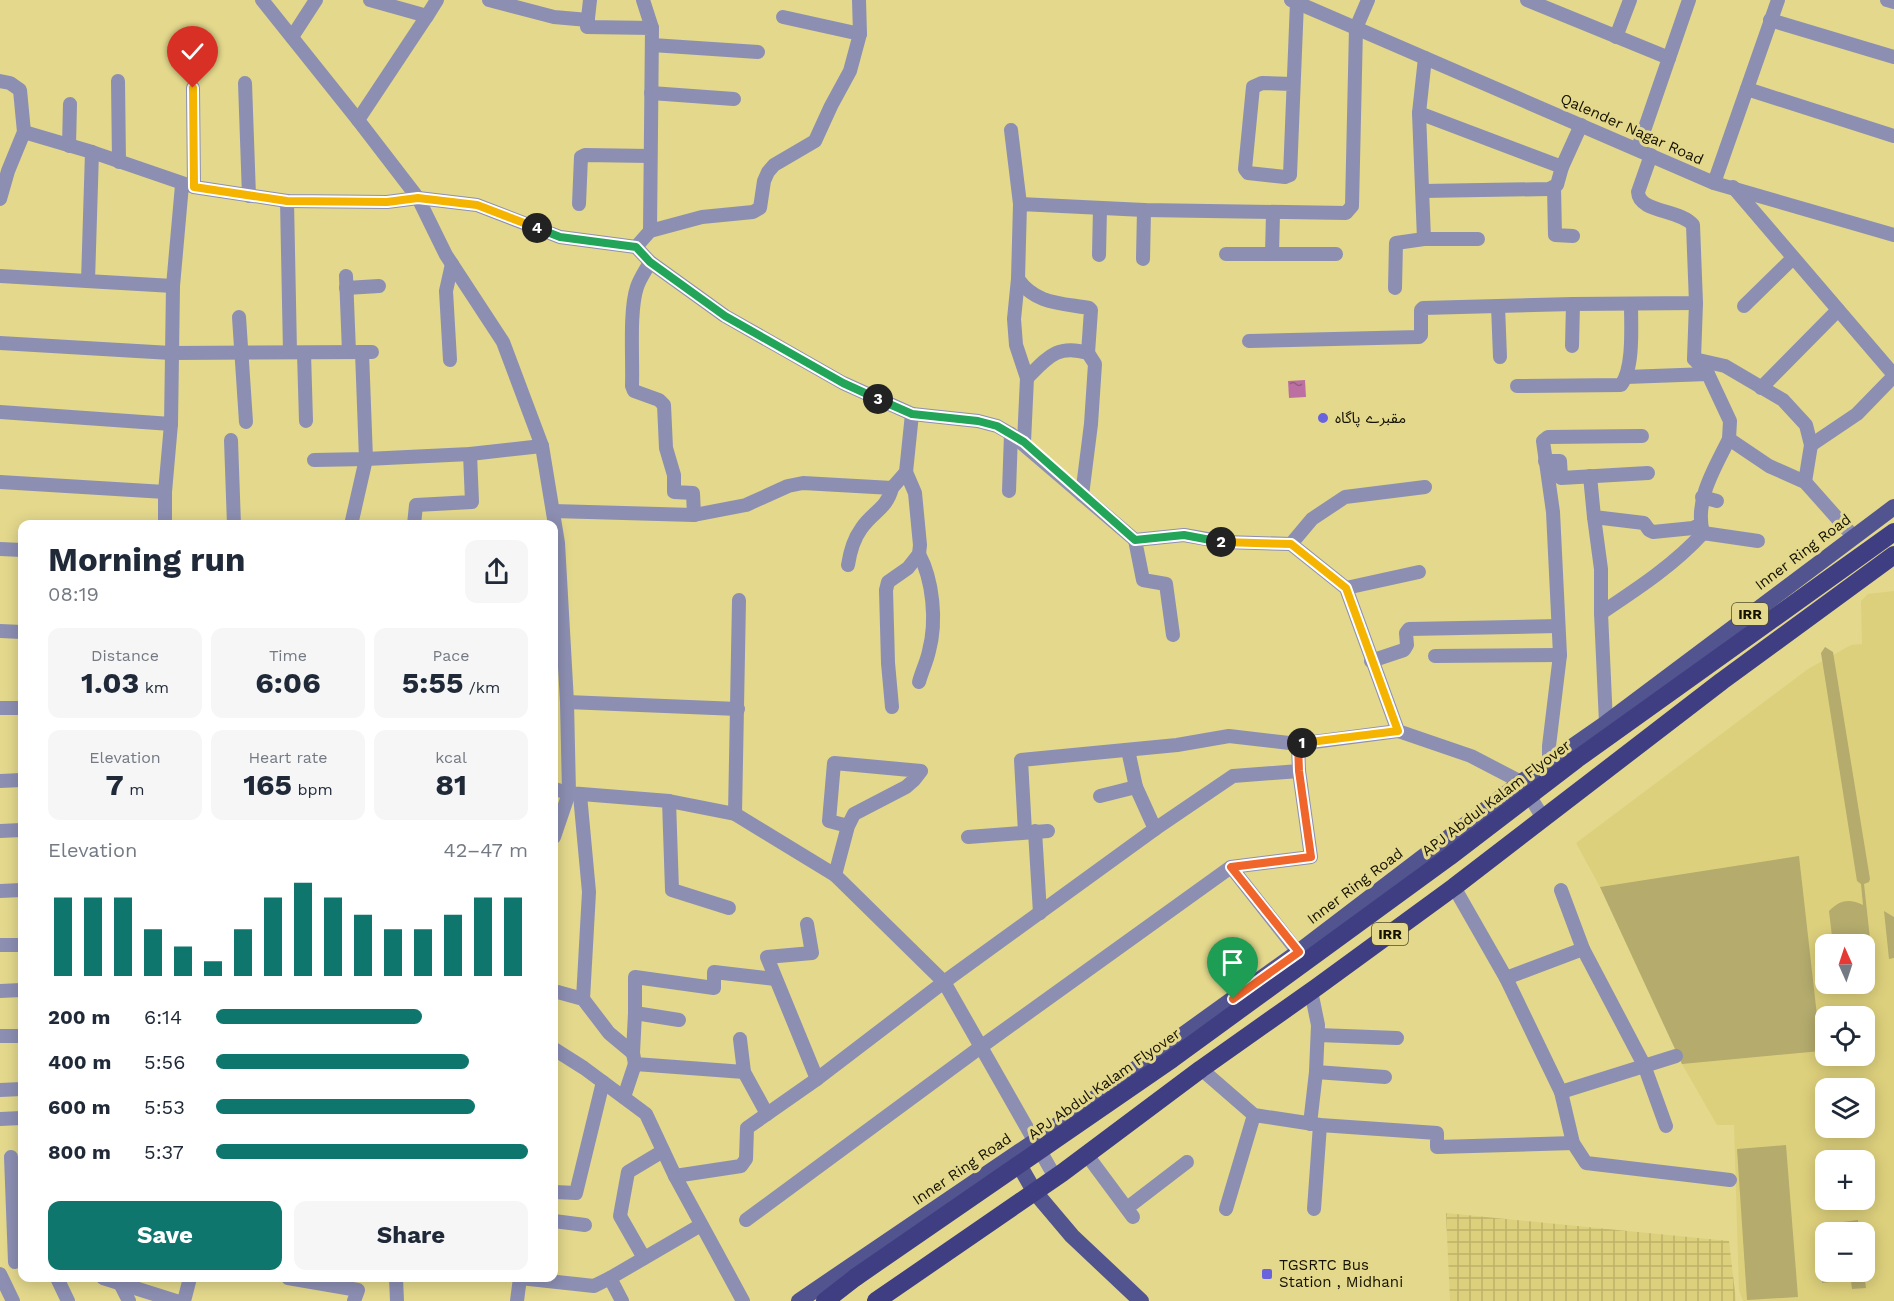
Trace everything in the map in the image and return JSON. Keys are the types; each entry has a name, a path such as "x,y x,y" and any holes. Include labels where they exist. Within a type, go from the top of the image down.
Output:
{"highway":[{"name":"APJ Abdul Kalam Flyover","path":"825,1301 856,1277 1172,1059 1449,857 1577,759 1894,532"},
{"name":"IRR","path":"876,1301 1087,1155 1201,1069 1311,992 1454,887 1722,681 1894,555"}],"main road":[{"name":"Inner Ring Road","path":"800,1301 1014,1156 1299,952 1521,782 1606,723 1894,507"},
{"path":"1014,1156 1035,1191 1072,1236 1141,1301"}],"street":[{"path":"262,0 418,198 452,264 503,342 542,446 554,520"},
{"path":"292,37 316,0"},
{"path":"370,0 427,16"},
{"path":"358,120 437,0"},
{"path":"489,0 555,17 588,20"},
{"path":"590,0 587,27 651,28"},
{"path":"643,0 651,28 652,45 649,156 650,231"},
{"path":"636,247 650,231 702,217 753,212 760,208 764,181 768,172 774,165 810,145 818,135 850,71 860,34 859,0"},
{"path":"1020,204 1341,215 1351,209 1356,28 1368,0"},
{"path":"1527,0 1669,58"},
{"path":"1616,37 1630,0"},
{"path":"1638,148 1689,0"},
{"path":"1714,183 1778,0"},
{"path":"1887,0 1894,2"},
{"path":"1292,84 1262,83 1253,87 1245,169 1248,173 1285,177 1290,175 1294,1"},
{"name":"Qalender Nagar Road","path":"1294,1 1638,148 1714,183 1894,235"},
{"path":"783,17 860,34"},
{"path":"1770,20 1894,57"},
{"path":"652,45 758,52"},
{"path":"1424,239 1419,113 1425,58"},
{"path":"0,81 10,83 20,90 24,132 4,171 0,199"},
{"path":"118,81 119,162"},
{"path":"245,83 249,195"},
{"path":"165,520 171,423 173,286 188,186 193,88"},
{"path":"1747,89 1894,136"},
{"path":"651,93 734,99"},
{"path":"69,146 70,104"},
{"path":"1419,113 1562,166"},
{"path":"1573,236 1555,235 1554,188 1581,125"},
{"path":"1011,130 1020,204 1014,332 1016,345 1028,378 1024,442"},
{"path":"24,132 188,186 287,201 387,202 418,198 477,205 560,237 636,247 650,262 725,316 843,383 912,414 978,421 997,426 1024,442 1135,540 1143,580 1166,584 1173,635"},
{"path":"88,281 92,153"},
{"path":"579,204 581,157 585,155 649,156"},
{"path":"1601,613 1646,584 1693,544 1702,528 1702,497 1729,439 1730,421 1708,374 1694,359 1696,303 1693,225 1685,218 1644,204 1638,197 1651,155"},
{"path":"1733,187 1893,373 1857,414 1811,445"},
{"path":"1423,191 1554,188"},
{"path":"287,201 297,352 306,420"},
{"path":"1099,255 1100,208"},
{"path":"1143,260 1144,210"},
{"path":"1272,254 1273,213"},
{"path":"1395,288 1395,245 1399,241 1478,239"},
{"path":"1226,254 1336,254"},
{"path":"1744,306 1792,258"},
{"path":"650,262 635,293 632,386 634,391 659,400 664,405 666,448 674,475 674,492 693,493 694,515"},
{"path":"450,360 446,291 452,264"},
{"path":"0,276 173,286"},
{"path":"1018,279 1026,290 1042,300 1091,310 1088,353 1095,364 1091,424 1082,495"},
{"path":"352,520 366,459 361,352 346,282 380,286"},
{"path":"1249,341 1419,338 1422,309 1696,303"},
{"path":"1572,346 1573,304"},
{"path":"1517,386 1621,385 1626,376 1631,345 1631,305"},
{"path":"1498,306 1500,357"},
{"path":"1761,388 1838,310"},
{"path":"239,317 246,422"},
{"path":"0,343 171,353 361,352"},
{"path":"1028,378 1050,355 1059,351 1072,350 1088,353"},
{"path":"1694,359 1725,366 1783,400 1806,425 1811,445 1806,482"},
{"path":"1626,376 1708,374"},
{"path":"0,412 171,423"},
{"path":"892,707 886,590 888,582 908,568 919,554 920,545 915,493 906,472 912,414"},
{"path":"1009,491 1011,434"},
{"path":"1549,763 1560,655 1552,512 1543,441 1545,437 1642,436"},
{"path":"1729,439 1770,466 1806,482 1853,536"},
{"path":"231,440 234,520"},
{"path":"314,460 470,454 542,446"},
{"path":"414,520 416,505 472,502 470,454"},
{"path":"1545,460 1560,461 1561,478 1648,473"},
{"path":"848,565 851,548 860,529 887,503 892,488 906,472"},
{"path":"1590,477 1601,569 1606,723"},
{"path":"0,482 165,492"},
{"path":"553,511 694,515 746,505 788,486 803,483 892,488"},
{"path":"1291,544 1312,519 1345,497 1425,487"},
{"path":"1702,497 1717,501"},
{"path":"1594,518 1644,523 1653,532 1702,528 1758,541"},
{"path":"1135,540 1184,535 1224,542 1291,544 1346,588 1398,731"},
{"path":"0,549 18,550"},
{"path":"919,554 927,568 932,605 929,650 919,682"},
{"path":"1346,588 1419,572"},
{"path":"558,575 575,794 589,892 587,965 583,999"},
{"path":"735,814 739,600"},
{"path":"1371,662 1404,650 1407,645 1406,633 1409,629 1558,626"},
{"path":"0,631 18,632"},
{"path":"1435,656 1560,655"},
{"path":"567,702 738,709"},
{"path":"0,708 18,708"},
{"path":"1040,913 1036,831 1021,760 1177,745 1229,736 1298,744 1398,731 1470,756 1521,782 1543,818"},
{"path":"746,1220 982,1046 1231,867 1311,857 1299,771 1298,744"},
{"path":"1128,750 1136,787 1155,829"},
{"path":"835,875 848,826 854,814 906,787 921,771 834,763 829,821 848,826"},
{"path":"675,1176 741,1166 746,1159 747,1128 1155,829 1233,776 1299,771"},
{"path":"0,781 18,780"},
{"path":"1100,796 1136,787"},
{"path":"558,790 575,794 669,801 735,814 835,875 944,982 1055,1177"},
{"path":"558,829 575,794"},
{"path":"669,801 671,887 678,893 729,908"},
{"path":"0,831 18,830"},
{"path":"968,837 1036,831"},
{"path":"1231,867 1299,952"},
{"path":"1454,887 1506,978 1561,1092 1573,1143 1586,1163 1730,1180"},
{"path":"0,891 18,890"},
{"path":"1561,890 1583,949 1644,1065 1666,1126"},
{"path":"807,924 812,952 767,957 816,1079"},
{"path":"0,945 18,945"},
{"path":"1506,978 1583,949"},
{"path":"624,1097 634,1059 635,977 714,988 714,972 775,979"},
{"path":"0,991 18,990"},
{"path":"558,992 583,999 609,1033 634,1059 744,1072"},
{"path":"1311,992 1318,1024 1314,1209"},
{"path":"635,1013 679,1020"},
{"path":"1318,1035 1397,1038"},
{"path":"0,1036 18,1036"},
{"path":"740,1039 744,1072 767,1114"},
{"path":"558,1053 646,1114 675,1176 743,1301"},
{"path":"1561,1092 1676,1056"},
{"path":"1201,1069 1254,1114 1315,1124 1437,1133 1437,1147 1573,1143"},
{"path":"1316,1072 1385,1077"},
{"path":"558,1192 576,1193 603,1082"},
{"path":"0,1090 18,1089"},
{"path":"1226,1209 1254,1114"},
{"path":"0,1119 18,1118"},
{"path":"644,1258 621,1220 619,1210 628,1172 663,1151"},
{"path":"1087,1155 1130,1213 1187,1162"},
{"path":"11,1157 6,1207 18,1258"},
{"path":"558,1222 585,1225"},
{"path":"557,1282 594,1286 701,1224"},
{"path":"0,1263 18,1262"},
{"path":"0,1274 13,1301"},
{"path":"610,1278 622,1301"},
{"path":"59,1282 68,1301"},
{"path":"116,1282 176,1301"},
{"path":"184,1301 189,1282"},
{"path":"321,1282 357,1290"},
{"path":"396,1282 398,1301"},
{"path":"517,1301 519,1282"},
{"path":"120,1283 129,1301"}],"shaded area":[{"path":"1894,591 1894,1301 1743,1301 1739,1290 1734,1125 1717,1125 1682,1064 1600,887 1576,843 1808,669 1851,645 1862,644 1861,601 1868,594"},
{"path":"1825,647 1833,652 1870,879 1864,884 1869,934 1832,934 1829,911 1846,901 1863,905 1861,884 1857,881 1821,653"},
{"path":"1799,856 1816,1006 1815,1052 1682,1064 1600,887"},
{"path":"1884,911 1894,917 1894,958 1889,959"},
{"path":"1786,1145 1798,1297 1747,1300 1737,1149"},
{"path":"1446,1213 1729,1241 1736,1301 1450,1301"},
{"path":"1851,1282 1865,1282 1866,1288 1852,1289"}],"water":[{"path":"1305,380 1306,397 1289,398 1288,381"}],"place":[{"name":"مقبرے پاگاہ","path":"1323,418"},
{"name":"TGSRTC Bus Station , Midhani","path":"1267,1274"}],"route":[{"path":"193,88 194,187 287,201 387,202 418,198 477,205 560,237 636,247 650,262 725,316 843,383 912,414 978,421 997,426 1011,434 1024,442 1135,540 1184,535 1224,542 1291,544 1346,588 1398,731 1298,744 1299,771 1311,857 1231,867 1299,952 1233,999"}]}
